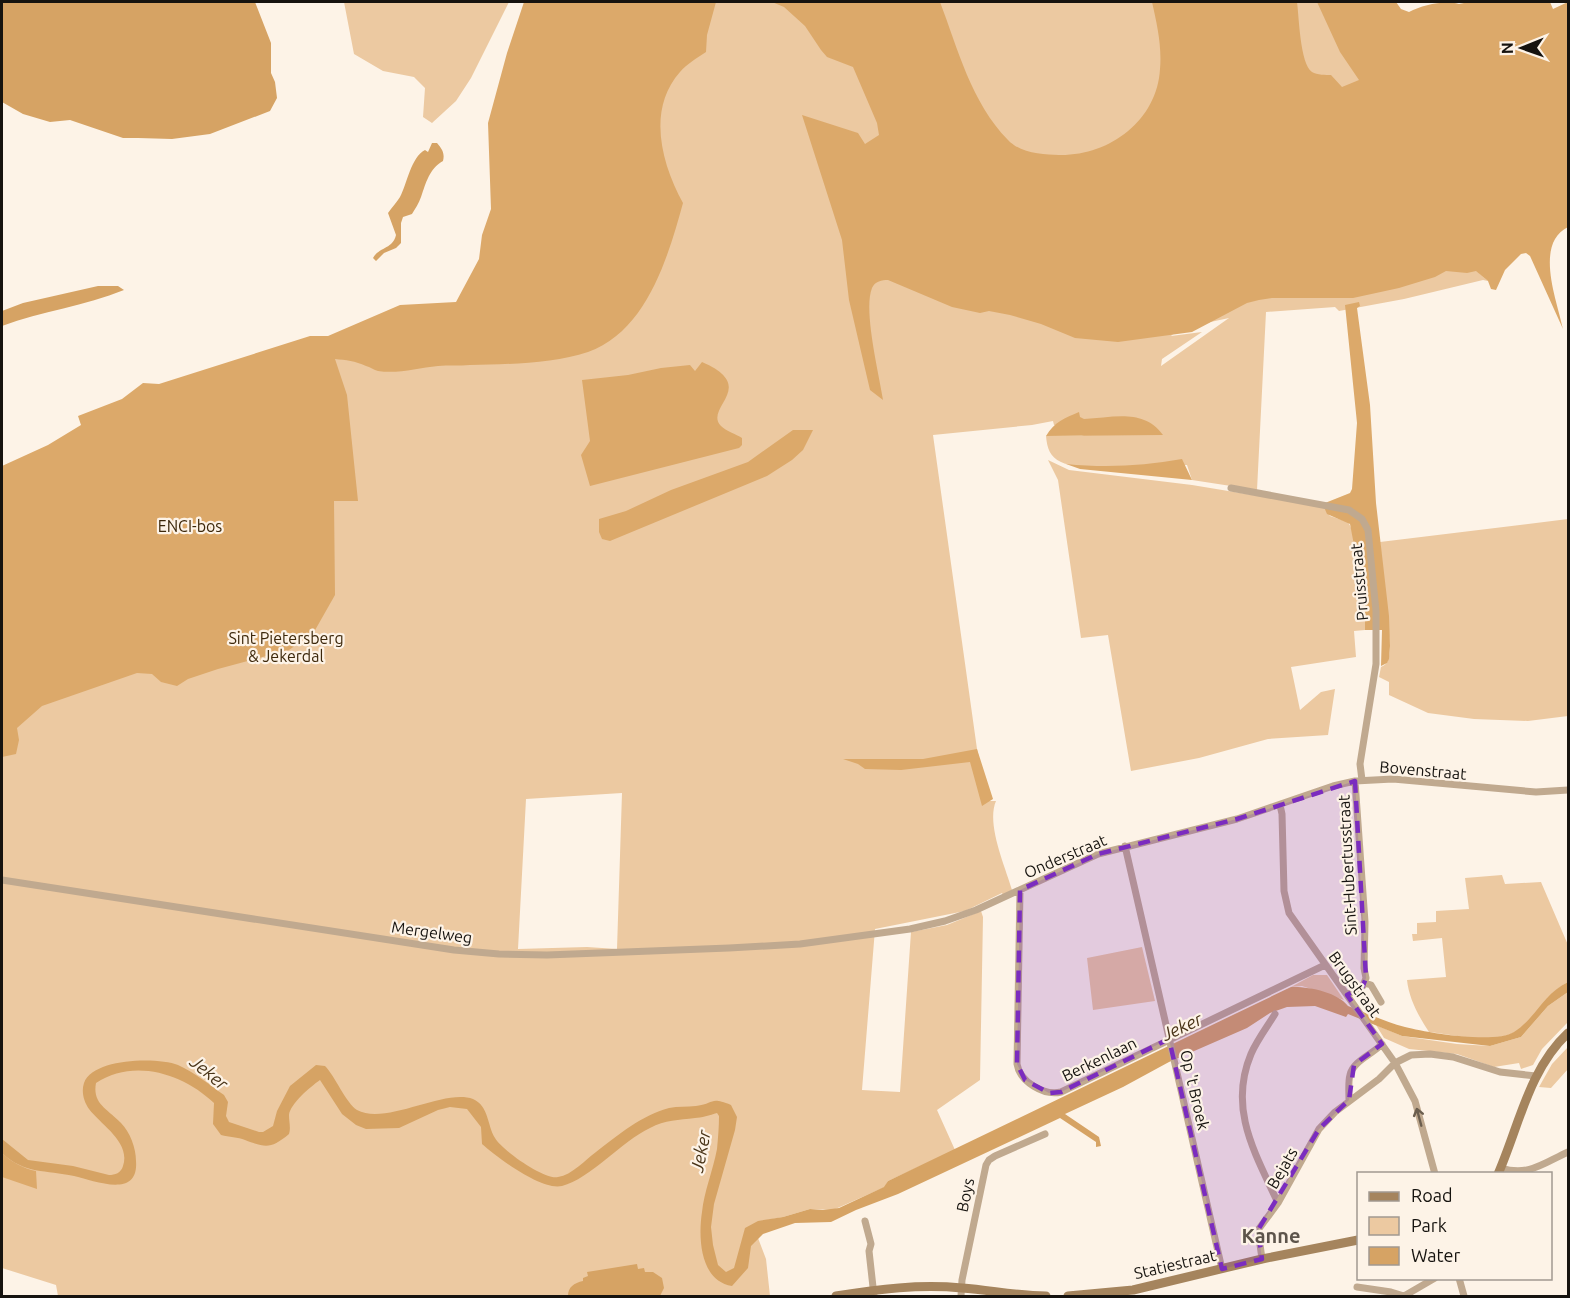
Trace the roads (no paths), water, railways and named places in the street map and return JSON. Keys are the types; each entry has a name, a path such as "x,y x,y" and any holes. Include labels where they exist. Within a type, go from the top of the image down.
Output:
{"main road":[{"path":"1500,1171 1536,1076 1546,1058 1569,1033"},
{"name":"Statiestraat","path":"1068,1296 1133,1290 1262,1259 1357,1240"},
{"path":"836,1296 874,1293 906,1286 961,1292 1046,1296"}],"street":[{"name":"Pruisstraat","path":"1231,488 1338,507 1355,513 1362,519 1368,530 1376,611 1377,664 1359,780"},
{"name":"Bovenstraat","path":"1280,805 1333,786 1359,780 1393,779 1536,792 1569,790"},
{"name":"Sint-Hubertusstraat","path":"1359,780 1365,922 1365,983"},
{"name":"Onderstraat","path":"863,935 910,929 945,921 1020,890 1080,861 1125,846 1237,819 1280,805"},
{"name":"Brugstraat","path":"1280,805 1285,901 1295,922 1395,1063 1415,1101 1435,1172"},
{"name":"Op 't Broek","path":"1125,846 1222,1269"},
{"name":"Mergelweg","path":"2,880 454,950 499,954 547,955 729,948 800,944 863,935"},
{"name":"Berkenlaan","path":"1020,890 1017,1064 1025,1080 1050,1093 1061,1092 1325,965"},
{"path":"1347,995 1365,983 1371,986 1381,1002"},
{"path":"1275,1014 1251,1055 1244,1083 1243,1118 1248,1136 1278,1203"},
{"path":"1349,1100 1350,1075 1354,1065 1382,1044"},
{"path":"1395,1063 1411,1055 1430,1054 1453,1057 1500,1072 1536,1076"},
{"name":"Bejats","path":"1262,1259 1258,1230 1278,1203 1319,1129 1349,1100 1378,1079 1395,1063"},
{"name":"Boys","path":"961,1292 986,1165 995,1156 1045,1134"},
{"path":"1500,1171 1526,1171 1569,1152"},
{"path":"865,1221 871,1244 869,1251 874,1293"},
{"path":"1357,1287 1404,1296 1432,1280"},
{"path":"1460,1280 1464,1296"}],"water":[{"path":"2,2 255,2 271,43 271,73 277,98 270,111 210,134 172,139 123,138 70,120 50,122 23,114 2,102"},
{"path":"432,143 437,143 442,149 443,161 431,172 412,214 403,217 401,243 384,253 376,261 373,258 376,254 392,243 396,235 388,213 400,197 416,158 425,150 428,152"},
{"path":"98,286 118,286 124,290 2,326 2,311 23,303"},
{"path":"1568,982 1568,992 1548,1006 1521,1037 1490,1046 1402,1036 1348,1014 1346,1017 1315,1006 1287,1007 1270,1013 1247,1028 1169,1062 1065,1114 1099,1137 1101,1146 1096,1147 1096,1142 1060,1118 898,1194 831,1222 795,1223 763,1234 751,1246 748,1268 732,1286 713,1276 707,1267 701,1246 703,1204 717,1149 719,1116 717,1113 656,1125 639,1134 584,1176 562,1186 553,1186 520,1172 482,1144 481,1127 467,1109 450,1107 438,1110 399,1128 366,1129 356,1125 342,1114 320,1080 306,1091 290,1111 289,1134 273,1145 263,1146 221,1135 213,1124 214,1103 188,1084 157,1072 141,1070 110,1075 96,1083 95,1090 102,1106 124,1127 132,1140 136,1161 135,1173 130,1180 123,1184 113,1185 36,1170 19,1165 2,1153 2,1139 28,1160 73,1166 109,1175 119,1172 123,1166 123,1149 114,1134 89,1109 84,1100 83,1090 84,1083 90,1075 112,1064 126,1062 168,1062 184,1068 224,1095 228,1102 226,1116 229,1122 259,1132 273,1126 277,1111 290,1086 316,1065 325,1066 353,1107 369,1114 399,1111 447,1098 473,1099 485,1111 492,1133 499,1143 524,1163 552,1177 563,1176 573,1170 622,1132 649,1115 669,1108 719,1101 731,1105 737,1117 714,1204 711,1227 718,1265 726,1272 734,1268 745,1228 758,1221 810,1209 839,1208 884,1187 888,1181 1291,987 1313,989 1330,994 1348,1006 1405,1027 1445,1034 1492,1037 1514,1032 1552,993"},
{"path":"637,1264 638,1269 644,1268 645,1272 653,1272 662,1278 664,1288 660,1296 568,1296 572,1286 588,1276 587,1272"}],"district":[{"name":"Kanne","path":"1271,1236"}],"park label":[{"name":"ENCI-bos","path":"190,526"},
{"name":"Sint Pietersberg & Jekerdal","path":"286,647"}],"water label":[{"name":"Jeker","path":"1182,1027"},
{"name":"Jeker","path":"209,1073"},
{"name":"Jeker","path":"701,1151"}]}
